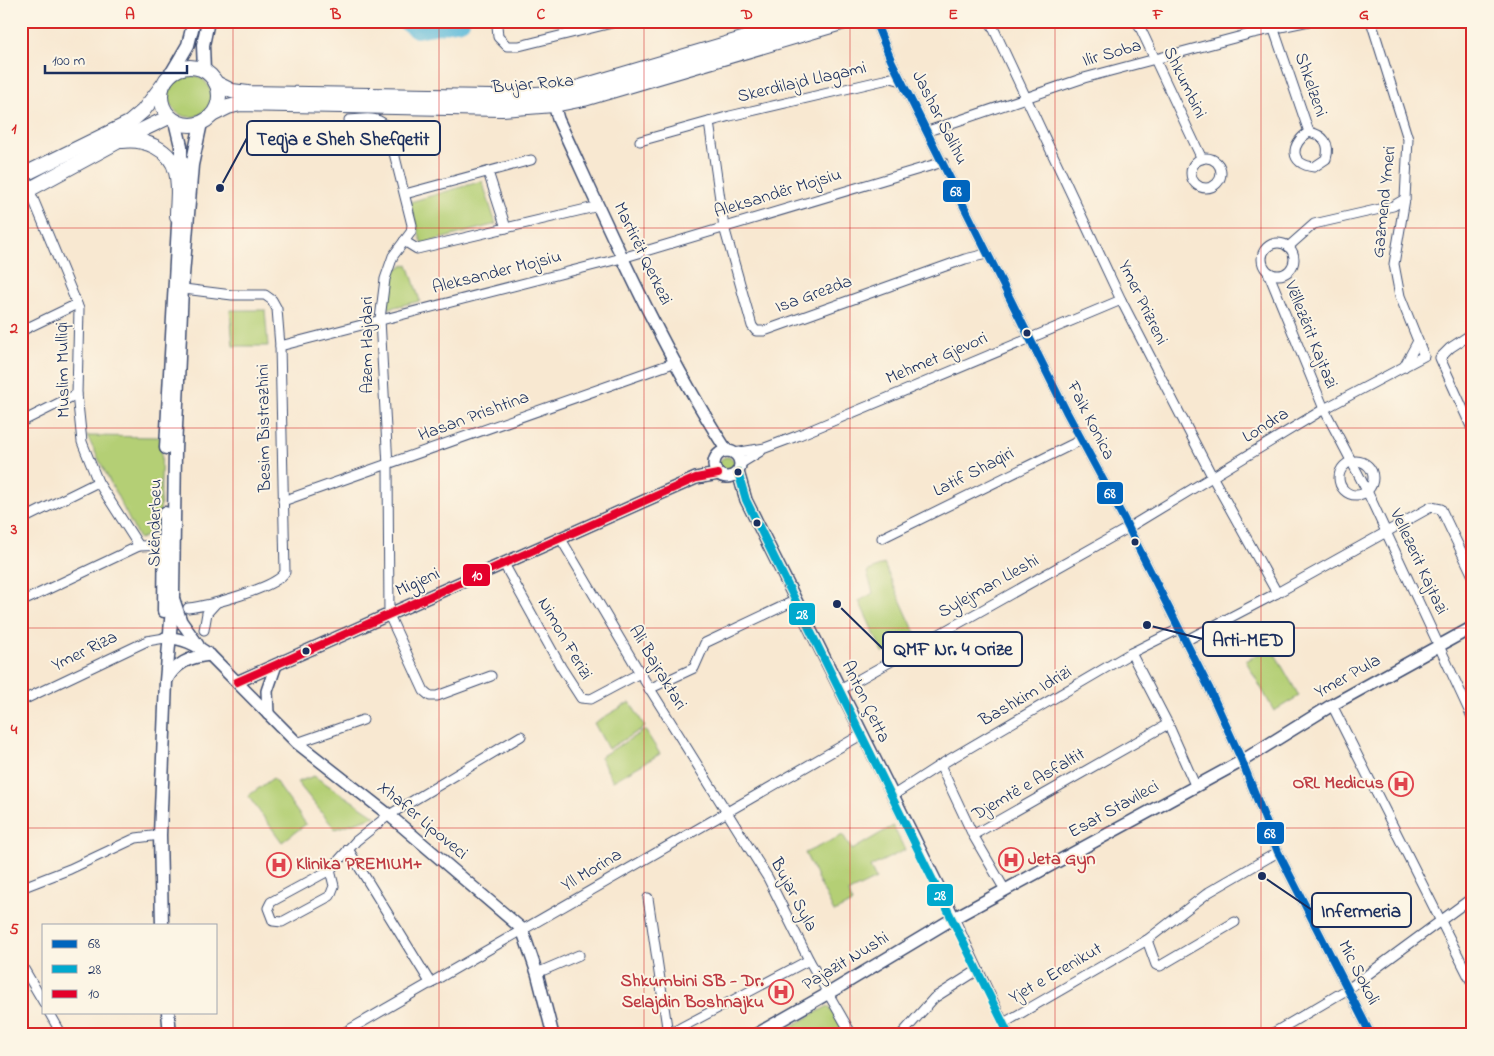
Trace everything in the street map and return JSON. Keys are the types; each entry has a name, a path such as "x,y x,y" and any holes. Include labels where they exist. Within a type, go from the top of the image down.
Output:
{"main road":[{"path":"21,176 129,123 143,111 167,79 188,45 194,21"},
{"path":"204,71 203,45 208,21"},
{"name":"Bujar Roka","path":"207,119 228,107 240,104 502,108 552,99 580,87 803,21"},
{"name":"Bujar Roka","path":"216,83 232,91 248,93 584,99 848,21"},
{"path":"191,67 204,71 216,83 219,99 207,119 188,126 172,119 160,99 167,79 177,70 191,67"},
{"path":"25,192 116,142 172,119"},
{"name":"Skënderbeu","path":"162,924 160,835 168,638 168,545 177,288 177,216 182,157 172,119"},
{"name":"Skënderbeu","path":"177,288 192,164 207,119"},
{"path":"116,142 138,140 154,145 172,163 176,172 177,216"},
{"name":"Skënderbeu","path":"168,545 173,596 168,638"},
{"path":"168,1014 170,1035"}],"street":[{"path":"499,21 497,24 498,37 507,46 519,46 620,21"},
{"name":"Jashar Salihu","path":"875,21 902,81 1028,337"},
{"name":"Ymer Prizreni","path":"990,21 1121,300 1213,478 1277,593"},
{"name":"Shkumbini","path":"1136,21 1202,159"},
{"name":"Ilir Soba","path":"928,131 1084,78 1272,25 1309,21"},
{"name":"Gazmend Ymeri","path":"1371,21 1408,139 1405,199 1394,264 1400,296 1424,356"},
{"name":"Shkelzeni","path":"1272,25 1308,132"},
{"name":"Skerdilajd Llagami","path":"640,141 709,122 891,78 902,81"},
{"name":"Martirët Qerkezi","path":"552,99 558,119 622,258 711,426 723,455"},
{"name":"Azem Hajdari","path":"349,120 377,119 384,122 388,130 412,225 411,232 393,256 385,279 380,319 388,466 389,615"},
{"path":"709,122 724,227"},
{"path":"405,194 531,160"},
{"name":"Aleksandër Mojsiu","path":"622,258 943,162"},
{"path":"488,172 506,228"},
{"name":"Muslim Mulliqi","path":"25,192 79,309 77,394 82,442 98,482 139,546"},
{"path":"1288,247 1314,224 1393,206 1405,199"},
{"path":"404,241 417,249 599,206"},
{"name":"Isa Grezda","path":"724,227 749,319 756,331 764,331 955,262 987,254"},
{"name":"Vëllezërit Kajtazi","path":"1268,272 1279,275 1291,268 1293,255 1288,247 1278,243 1268,246 1262,262 1268,272 1324,409"},
{"name":"Aleksander Mojsiu","path":"280,346 622,258"},
{"name":"Besim Bistrazhini","path":"177,288 232,295 265,295 277,309 280,346 286,567 283,576 276,582 216,603"},
{"name":"Mehmet Gjevori","path":"723,455 765,448 1028,337 1121,300"},
{"path":"21,331 77,304"},
{"path":"1473,334 1450,348 1440,358 1473,432"},
{"name":"Faik Konica","path":"1028,337 1179,629 1242,761"},
{"path":"1404,367 1418,341"},
{"name":"Londra","path":"1128,528 1324,409 1424,356"},
{"name":"Hasan Prishtina","path":"283,501 388,466 676,362"},
{"path":"21,422 77,394"},
{"name":"Vellezerit Kajtazi","path":"1324,409 1367,491 1473,719"},
{"name":"Latif Shaqiri","path":"882,538 1081,440"},
{"name":"Mehmet Gjevori","path":"739,468 765,448"},
{"path":"723,455 723,476"},
{"name":"Anton Çetta","path":"723,455 739,468 746,500 861,735 954,918"},
{"name":"Migjeni","path":"237,682 696,478 723,455"},
{"path":"1352,461 1342,467 1339,483 1351,495 1367,491"},
{"name":"Vellezerit Kajtazi","path":"1352,461 1366,464 1372,472 1372,483 1367,491"},
{"name":"Migjeni","path":"696,478 723,476 739,468"},
{"name":"Anton Çetta","path":"723,476 746,500"},
{"path":"21,520 98,482"},
{"path":"1185,641 1277,593 1431,506 1441,509 1473,576"},
{"name":"Sylejman Lleshi","path":"840,690 1128,528"},
{"name":"Ali Bajraktari","path":"561,539 726,813"},
{"path":"21,602 139,546 168,545"},
{"name":"Nimon Ferizi","path":"504,564 561,668 581,698 591,699 640,673"},
{"path":"166,680 178,665 205,652 181,621 173,596"},
{"path":"649,688 694,668 705,643 796,600"},
{"path":"188,608 216,603"},
{"path":"204,630 207,614 216,603"},
{"path":"389,615 424,691 430,696 437,696 491,676"},
{"name":"Ymer Pula","path":"1242,761 1332,705 1473,627"},
{"name":"Bashkim Idrizi","path":"892,796 940,765 1131,653 1179,629"},
{"name":"Xhafer Lipoveci","path":"168,638 180,638 205,652 298,742 388,815 522,929"},
{"name":"Ymer Riza","path":"21,701 147,641 168,638"},
{"path":"1131,653 1168,724 1195,785"},
{"path":"268,714 267,691 276,665"},
{"path":"1332,705 1473,985"},
{"path":"298,742 363,720"},
{"name":"Djemtë e Asfaltit","path":"940,765 973,835 1168,724"},
{"name":"Yll Morina","path":"340,1035 861,735"},
{"path":"330,870 334,886 330,896 282,922 273,921 268,908 270,903 330,870 348,850 388,815 520,736"},
{"name":"Esat Stavileci","path":"954,918 1242,761"},
{"name":"Mic Sokoli","path":"1242,761 1278,852 1371,1035"},
{"name":"Bujar Syla","path":"726,813 768,878 809,960 852,1035"},
{"path":"21,888 70,869 136,838 160,835"},
{"path":"973,835 1005,890"},
{"path":"348,850 431,984"},
{"name":"Yjet e Erenikut","path":"954,918 1004,1023 1147,940 1209,892 1278,852"},
{"path":"648,898 667,1034 809,960"},
{"path":"1270,1035 1348,989 1473,898"},
{"name":"Pajazit Nushi","path":"755,1035 954,918"},
{"path":"1147,940 1156,965 1160,966 1234,922"},
{"path":"522,929 537,973 553,1035"},
{"path":"537,973 578,955"},
{"path":"21,964 42,1000"},
{"path":"901,1035 934,998 978,970"},
{"path":"50,1014 62,1035"},
{"path":"1004,1023 1009,1035"}],"green space":[{"path":"190,75 205,81 211,96 205,111 190,117 175,111 169,96 175,81"},
{"path":"482,181 496,224 422,244 410,202"},
{"path":"408,264 420,301 386,309 387,286 390,275 400,267"},
{"path":"230,310 265,310 268,346 233,346"},
{"path":"87,436 162,437 160,531 139,539"},
{"path":"727,457 735,465 727,473 719,465"},
{"path":"884,564 918,639 883,653 859,601 873,593 867,572"},
{"path":"1271,647 1299,696 1274,711 1246,661"},
{"path":"630,702 645,727 608,749 594,723"},
{"path":"645,730 660,754 613,781 600,757"},
{"path":"314,776 375,816 335,829 297,782"},
{"path":"273,778 306,824 282,842 248,796"},
{"path":"893,826 905,850 870,867 876,879 849,892 852,903 834,912 805,853 843,835 852,850"},
{"path":"828,1006 849,1035 776,1035"}],"waterway":[{"path":"405,21 417,29 461,21"}],"transit line":[{"name":"68","path":"875,21 891,60 1066,411 1124,519 1209,688 1242,761 1278,852 1371,1035"},
{"name":"28","path":"738,472 746,500 1009,1035"},
{"name":"10","path":"237,682 696,478 718,474"}],"place":[{"name":"Teqja e Sheh Shefqetit","path":"220,188"},
{"name":"QMF Nr. 4 Orize","path":"837,604"},
{"name":"Arti-MED","path":"1147,625"},
{"name":"ORL Medicus","path":"1401,784"},
{"name":"Jeta Gyn","path":"1011,860"},
{"name":"Klinika PREMIUM+","path":"279,865"},
{"name":"Infermeria","path":"1262,876"},
{"name":"Shkumbini SB - Dr. Selajdin Boshnajku","path":"781,992"}]}
